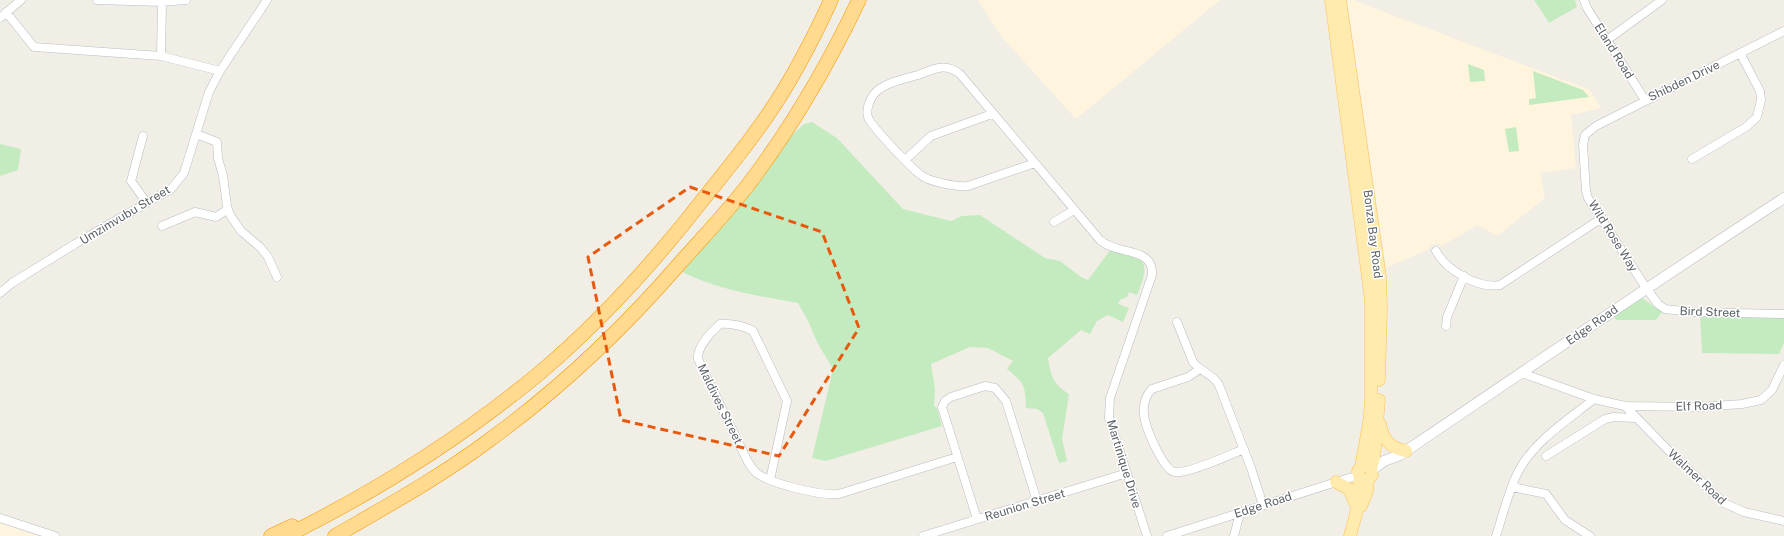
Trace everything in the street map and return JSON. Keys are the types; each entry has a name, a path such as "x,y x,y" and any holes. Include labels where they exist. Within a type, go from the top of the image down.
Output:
{"highway":[{"path":"286,536 374,489 434,451 507,399 542,371 587,330 633,283 686,222 768,116 801,59 832,0"},
{"path":"335,536 422,486 487,443 561,384 617,332 665,281 751,181 785,131 820,74 843,33 859,0"},
{"path":"271,536 340,502 374,489"}],"main road":[{"name":"Bonza Bay Road","path":"1331,0 1371,300 1372,402 1369,423 1366,474 1367,491 1357,510 1351,536"},
{"name":"Bonza Bay Road","path":"1340,0 1380,278 1381,308 1378,419 1374,458 1366,474"},
{"path":"1378,419 1382,435 1388,444 1403,453"},
{"path":"1336,482 1349,489 1357,510"}],"street":[{"path":"21,0 3,15 34,47 160,56 220,71"},
{"path":"97,0 162,2 186,0"},
{"name":"Umzimvubu Street","path":"0,293 12,283 171,189 179,182 184,173 209,92 220,71 267,0"},
{"name":"Eland Road","path":"1584,0 1587,8 1645,100"},
{"path":"1607,40 1662,0"},
{"path":"160,56 162,2"},
{"name":"Shibden Drive","path":"1585,135 1596,126 1645,100 1784,31"},
{"path":"1692,159 1746,127 1757,117 1761,100 1760,91 1740,53"},
{"path":"1035,163 973,185 962,187 926,178 905,160 868,118 870,101 881,88 935,69 948,67 954,69 960,74 992,114 1035,163 1074,210 1054,222"},
{"path":"905,160 931,136 992,114"},
{"path":"196,134 217,142 218,158 223,176 228,209 241,231 260,247 268,257 277,277"},
{"name":"Wild Rose Way","path":"1585,135 1583,145 1586,191 1646,288"},
{"path":"143,136 131,181 147,203"},
{"name":"Edge Road","path":"1167,536 1336,482 1366,474 1384,461 1403,453 1646,288 1784,198"},
{"path":"162,226 195,212 213,218 228,209"},
{"name":"Martinique Drive","path":"1074,210 1106,245 1140,254 1148,260 1151,265 1152,275 1109,402 1110,418 1147,536"},
{"path":"1436,251 1441,260 1464,276 1487,286 1493,286 1503,284 1602,218"},
{"path":"1446,326 1447,317 1464,276"},
{"name":"Bird Street","path":"1646,288 1658,304 1668,310 1784,314"},
{"path":"1177,322 1191,358 1200,369 1213,377 1219,385 1244,449 1263,505"},
{"name":"Maldives Street","path":"770,480 786,408 786,401 753,331 731,325 720,324 699,350 698,359 751,467 758,474 770,480 821,494 839,494 957,456"},
{"name":"Elf Road","path":"1522,373 1594,399 1625,406 1713,406 1758,402 1772,390 1784,365"},
{"path":"1200,369 1188,377 1152,389 1148,393 1144,408 1144,417 1161,461 1170,470 1180,472 1244,449"},
{"path":"977,519 942,410 943,404 951,397 979,388 988,386 995,388 1001,393 1008,406 1037,501"},
{"path":"1496,536 1518,472 1532,452 1594,399"},
{"name":"Walmer Road","path":"1625,406 1635,418 1724,503 1744,512 1784,521"},
{"path":"1546,456 1605,419 1614,417 1635,418"},
{"name":"Reunion Street","path":"923,536 1127,473"},
{"path":"1512,487 1546,494 1566,520 1590,536"},
{"path":"1234,536 1240,513"},
{"path":"0,518 55,536"}],"highlighted area":[{"path":"690,187 822,232 859,328 779,456 621,420 588,257"}],"shaded area":[{"path":"978,0 1220,0 1076,119 1001,36"},
{"path":"1347,0 1353,0 1590,90 1601,108 1571,115 1576,168 1540,173 1545,198 1497,236 1477,225 1442,246 1437,243 1432,245 1429,249 1386,268"},
{"path":"0,523 38,536 0,536"}],"green space":[{"path":"1534,0 1575,0 1577,7 1549,23"},
{"path":"1468,64 1484,70 1485,81 1470,82"},
{"path":"1533,71 1583,90 1589,97 1529,105 1529,99 1536,98"},
{"path":"812,122 837,138 903,209 951,221 962,216 980,215 1045,258 1060,261 1081,277 1088,280 1111,249 1132,255 1142,262 1144,274 1137,295 1129,292 1127,297 1120,300 1118,304 1129,308 1123,322 1108,315 1097,321 1090,334 1081,330 1048,358 1050,370 1056,383 1069,394 1062,439 1067,461 1059,463 1043,413 1037,409 1026,408 1023,386 1021,382 1007,369 1013,361 988,348 970,347 931,364 935,389 934,406 937,408 942,426 826,461 812,458 833,369 818,344 798,303 724,288 682,272 722,227 782,144 804,124"},
{"path":"1516,127 1519,151 1509,152 1505,129"},
{"path":"0,144 21,149 18,170 0,176"},
{"path":"1642,298 1662,312 1656,320 1616,320 1614,316"},
{"path":"1700,315 1784,317 1784,343 1779,354 1702,353"}]}
